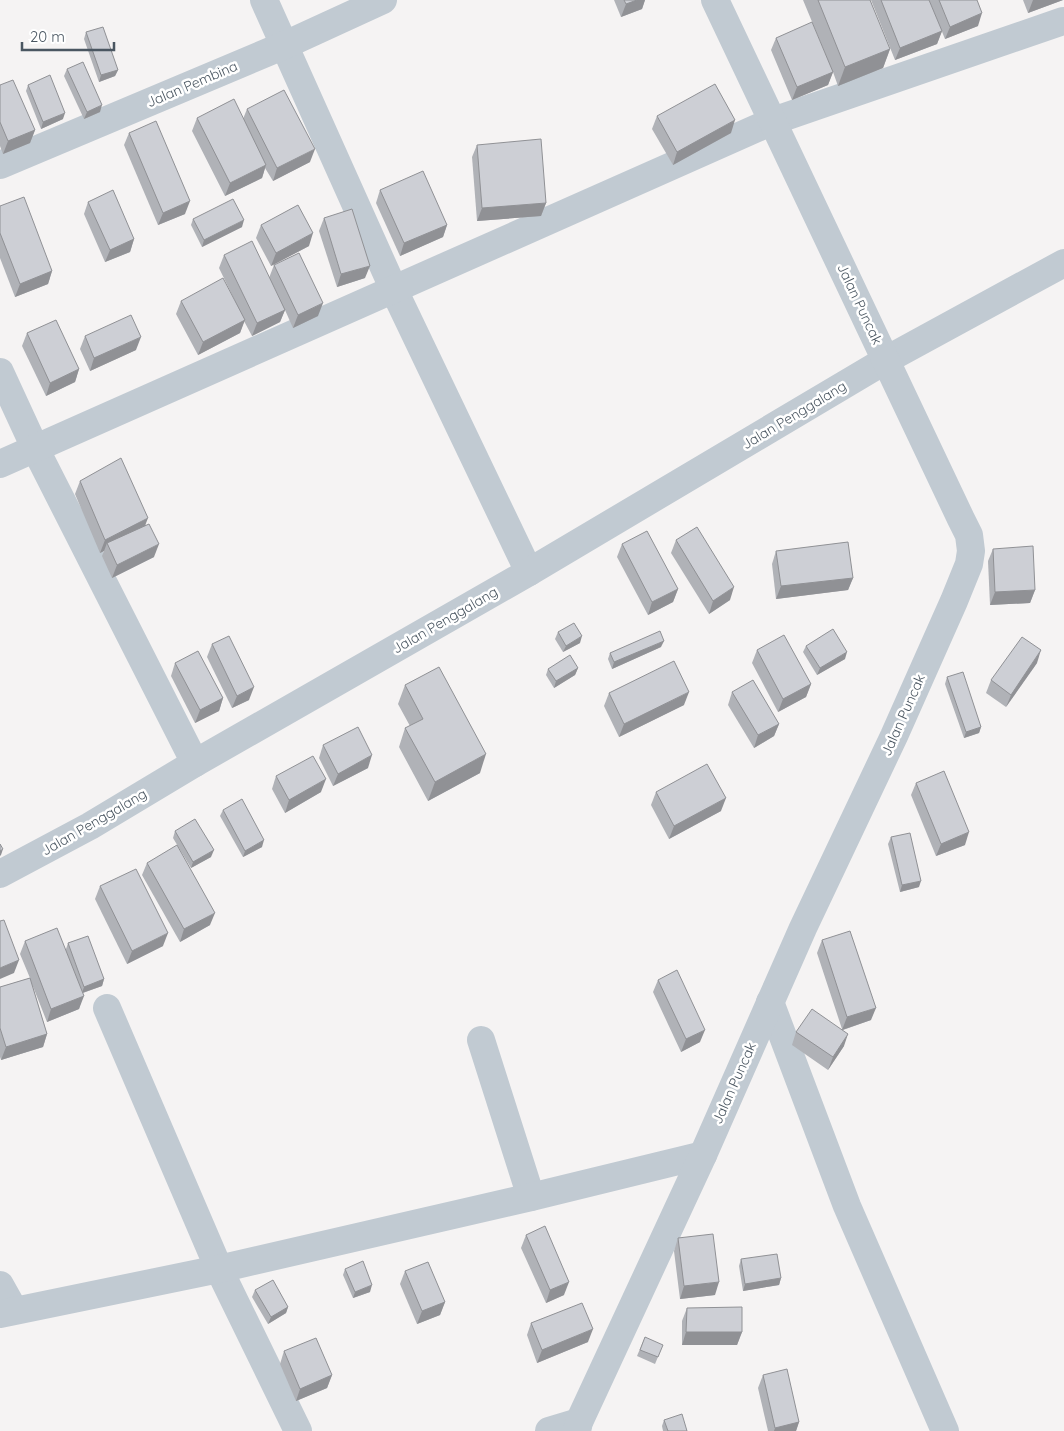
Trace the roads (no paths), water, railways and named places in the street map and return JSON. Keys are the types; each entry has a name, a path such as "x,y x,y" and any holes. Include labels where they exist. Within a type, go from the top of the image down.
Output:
{"street":[{"path":"264,0 394,290 529,572"},
{"name":"Jalan Pembina","path":"0,165 285,45 383,0"},
{"name":"Jalan Puncak","path":"578,1426 703,1155 802,928 894,736 969,564 971,551 968,535 774,121 715,0"},
{"path":"0,464 774,121 1064,21"},
{"name":"Jalan Penggalang","path":"0,874 90,826 195,763 529,572 886,360 1064,263"},
{"path":"0,372 35,448 195,763"},
{"path":"770,1002 848,1206 945,1431"},
{"path":"107,1008 219,1269 298,1431"},
{"path":"481,1040 531,1197"},
{"path":"0,1285 7,1312 219,1269 703,1155"},
{"path":"548,1431 578,1426"}]}
